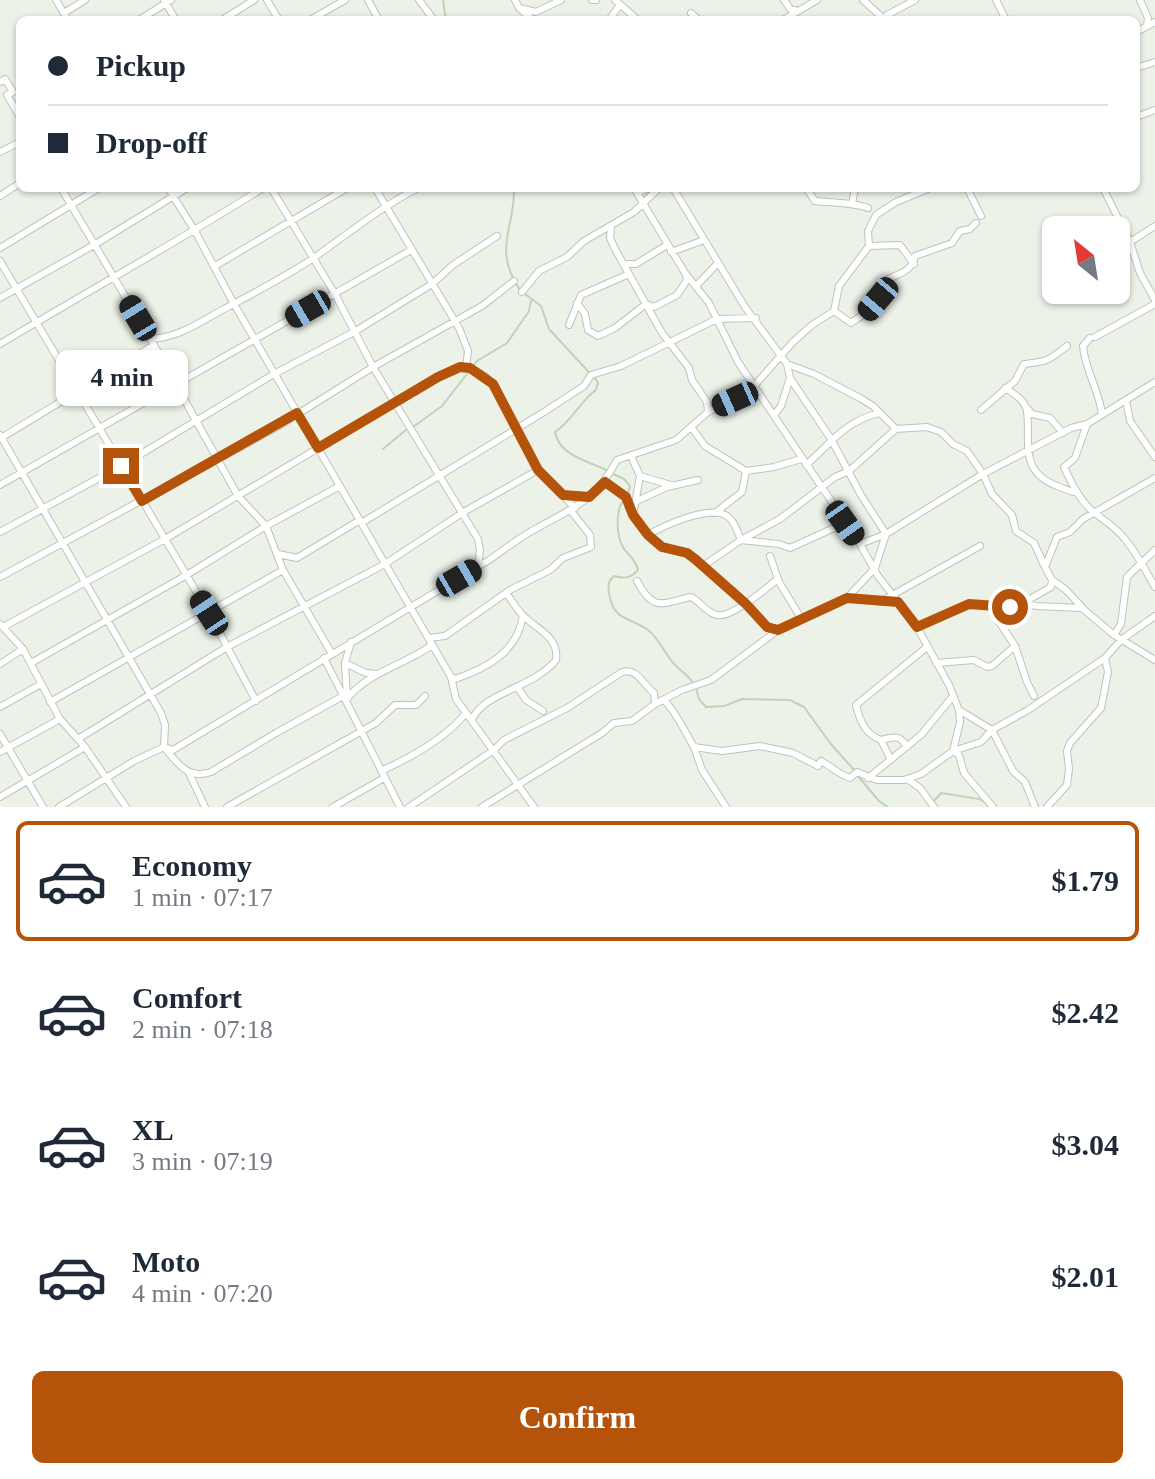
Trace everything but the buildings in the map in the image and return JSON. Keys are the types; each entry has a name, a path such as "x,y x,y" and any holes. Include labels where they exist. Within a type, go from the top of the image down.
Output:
{"street":[{"path":"56,0 66,16"},
{"path":"64,13 85,0"},
{"path":"228,16 254,0"},
{"path":"317,16 345,0"},
{"path":"515,0 528,16"},
{"path":"519,8 536,12 561,0"},
{"path":"784,0 791,10 801,10"},
{"path":"788,16 817,0"},
{"path":"863,0 880,16"},
{"path":"888,16 915,0"},
{"path":"1140,0 1148,18 1147,26"},
{"path":"145,16 167,1"},
{"path":"617,3 633,16"},
{"path":"691,13 694,16"},
{"path":"1140,30 1155,22"},
{"path":"0,82 5,79 13,92 0,101"},
{"path":"7,95 16,102"},
{"path":"64,192 238,496 266,526 283,570 332,654"},
{"path":"0,248 92,192"},
{"path":"126,807 85,747 60,719 23,649 2,626 87,584 318,448 396,404 438,377 460,367 485,376 493,384 538,470 563,495 590,535 591,547 563,558 550,570 506,593 445,636 428,638 362,521 340,486 318,448 274,374 255,341 195,231 170,192"},
{"path":"0,298 180,192"},
{"path":"0,344 257,192"},
{"path":"273,192 335,294 373,367 478,539 478,567"},
{"path":"215,266 340,192"},
{"path":"378,192 454,320 468,351 466,368"},
{"path":"205,807 189,773 164,747 165,725 161,713 1,436 78,393 152,342 180,333 312,259 387,204 410,192"},
{"path":"636,192 685,273 697,285 738,362 895,599 917,627 959,710 960,722 953,751"},
{"path":"522,292 544,267 567,257 584,241 611,227 654,192"},
{"path":"482,807 614,723 632,721 655,704 711,680 778,630 847,598 875,568 886,534 831,439 790,378 787,364 745,307 675,192"},
{"path":"809,192 815,201 868,208"},
{"path":"852,204 854,192"},
{"path":"905,199 906,192"},
{"path":"59,807 164,747 173,750 478,567 538,527 573,510 605,482 617,460 676,440 708,412 755,385 812,325 834,311 839,286 869,246 868,231 876,215 921,192"},
{"path":"969,192 981,216"},
{"path":"1105,192 1114,216"},
{"path":"834,311 851,323 867,312 878,299 877,287 883,280 902,274 914,264 915,256 952,243 960,231 970,229 976,223"},
{"path":"1102,414 1083,346 1155,302 1140,273 1130,242 1155,226"},
{"path":"611,227 612,242 667,342 689,368 692,380 707,402 708,412"},
{"path":"0,532 121,466 274,374 354,332 432,284 497,236"},
{"path":"624,264 636,264 669,248 704,240"},
{"path":"869,246 900,245 914,264"},
{"path":"0,485 411,250"},
{"path":"0,261 209,613 256,701"},
{"path":"697,285 718,263"},
{"path":"646,304 654,307 677,295 687,280 685,273"},
{"path":"569,325 583,294 629,274"},
{"path":"0,577 297,413 482,306 514,281"},
{"path":"577,303 585,314 588,330 598,336 615,328 646,304"},
{"path":"277,553 297,558 440,477 584,386 591,375 621,366 717,319 756,318"},
{"path":"981,410 1015,381 1024,364 1042,364 1055,358 1067,346"},
{"path":"787,364 860,398 873,406 896,429"},
{"path":"775,414 781,406 790,378"},
{"path":"860,544 886,534 983,474 1087,424 1155,382"},
{"path":"1005,388 1019,398 1027,411 1028,452 1033,469 1040,478 1075,492 1123,536 1155,587"},
{"path":"1126,400 1130,421 1155,457"},
{"path":"1028,409 1032,414 1050,418 1063,433"},
{"path":"692,428 705,446 746,471 803,462 860,418 879,413"},
{"path":"1075,492 1073,480 1064,467 1075,458 1087,424"},
{"path":"703,566 780,519 835,477 849,471 896,429 927,427 941,432 953,444 967,451 992,494 1013,518 1016,531 1034,543 1052,580 1114,635 1155,660"},
{"path":"631,456 640,476 633,515"},
{"path":"78,739 227,647 385,564 462,513 538,470"},
{"path":"715,513 742,492 746,471"},
{"path":"640,476 672,486"},
{"path":"1045,567 1057,537 1070,532 1083,519 1155,478"},
{"path":"637,501 672,486 698,480"},
{"path":"605,482 626,497 633,515 662,547 687,553 746,604 767,627 778,630"},
{"path":"31,663 340,486"},
{"path":"563,495 589,497"},
{"path":"648,535 678,521 715,513 725,514 735,525 741,540"},
{"path":"741,540 790,548 845,523"},
{"path":"847,598 880,602 895,599 980,546"},
{"path":"1114,635 1121,624 1127,577 1155,550"},
{"path":"770,556 778,579 801,618"},
{"path":"50,702 283,570"},
{"path":"637,581 653,602 661,605 691,597 713,614 722,616 746,604 778,579"},
{"path":"1023,603 1051,587 1052,580"},
{"path":"472,720 485,702 518,688 551,667 557,655 547,634 523,615 506,593"},
{"path":"917,627 964,605 994,607 1023,603 1082,608"},
{"path":"994,607 994,614 1015,646 1034,696"},
{"path":"451,677 455,679 468,675 510,649 518,635 523,615"},
{"path":"694,747 722,751 760,746 793,753 818,766 821,761 850,778 857,772 868,778 907,779 932,767 953,751 981,742 992,730 1105,658 1121,640 1155,616"},
{"path":"424,631 451,677 456,699 534,807"},
{"path":"345,698 345,663 351,642"},
{"path":"189,773 202,775 211,772 276,733 345,698 377,674 416,657 432,645"},
{"path":"936,663 974,660 984,666 992,666 1015,646"},
{"path":"891,760 881,740 869,733 856,705 927,647"},
{"path":"0,664 23,649"},
{"path":"324,658 400,807"},
{"path":"1047,807 1067,785 1067,751 1070,743 1101,708 1108,672 1105,658"},
{"path":"345,663 366,673 377,674"},
{"path":"409,807 494,750 504,740 567,708 628,670 637,673 654,693 655,704"},
{"path":"0,707 41,684"},
{"path":"518,688 526,700 543,711"},
{"path":"227,807 362,732 395,705 416,705 425,696"},
{"path":"868,778 921,735 953,696"},
{"path":"664,700 675,712 680,727 694,747 702,770 725,804 714,807"},
{"path":"959,710 992,730 1002,754 1025,782 1035,807"},
{"path":"333,807 454,727 466,713"},
{"path":"0,752 60,719"},
{"path":"0,734 43,807"},
{"path":"881,740 895,736 903,739 907,747"},
{"path":"0,797 85,747"},
{"path":"953,751 959,755 964,773 993,807"},
{"path":"907,779 926,795 933,806"}],"waterway":[{"path":"443,0 445,16"},
{"path":"514,192 506,250 507,262 520,290"},
{"path":"525,294 541,306 549,329 598,382 596,390 555,432 558,440 569,452 608,471"},
{"path":"413,427 442,406 477,361 507,343 529,311 531,301"},
{"path":"383,449 407,429"},
{"path":"613,474 630,486 628,494"},
{"path":"624,499 618,517 619,537 638,570 628,577 612,578 609,585 611,602 618,614 652,633 671,661 693,683"},
{"path":"696,688 699,699 706,707 724,706 742,699 790,700 804,707 855,771"},
{"path":"858,776 888,807"},
{"path":"934,801 941,793 986,803"}],"route":[{"path":"121,466 142,501 297,413 318,448 438,377 460,367 470,368 493,384 538,470 563,495 589,497 605,482 626,497 630,510 648,535 662,547 687,553 695,559 771,629 778,630 847,598 898,602 917,627 969,604 1010,607"}]}
